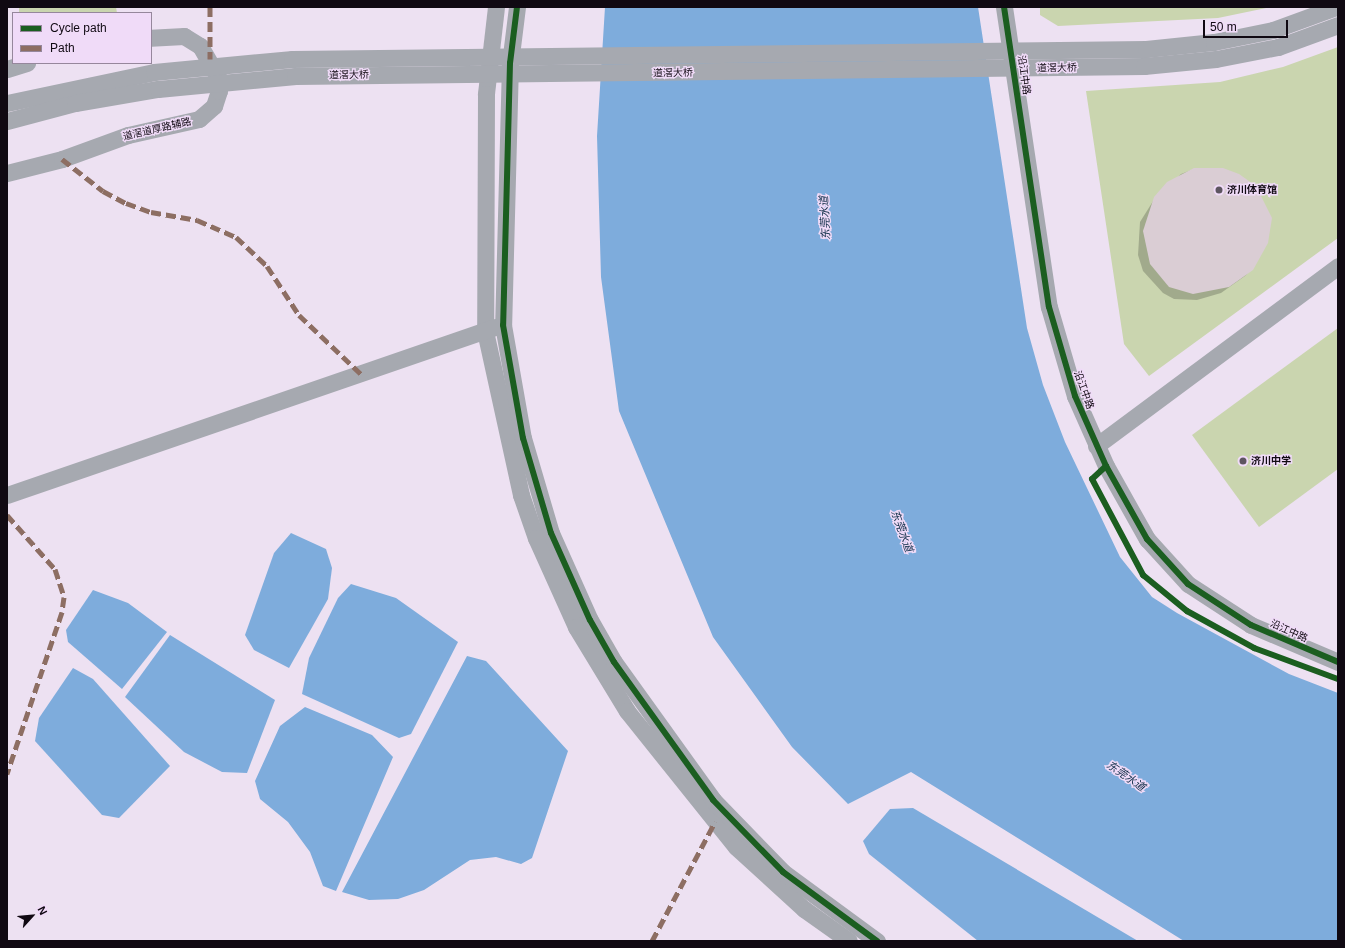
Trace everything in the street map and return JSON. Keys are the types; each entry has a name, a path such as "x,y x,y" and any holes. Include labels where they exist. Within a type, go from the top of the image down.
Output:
{"street":[{"path":"496,7 486,94 485,331 521,495 555,583 600,670 627,711 736,847 804,909 849,941"},
{"path":"517,7 510,63 503,325 536,490 570,577 614,662 713,800 747,837 810,894 877,941"},
{"name":"沿江中路","path":"1004,7 1049,307 1074,396 1096,446 1148,539 1188,584 1251,625 1338,662"},
{"name":"道滘大桥","path":"7,103 154,72 292,59 1146,49 1214,42 1273,30 1336,7"},
{"name":"道滘大桥","path":"7,121 75,103 158,89 295,76 1144,66 1216,59 1278,47 1338,25"},
{"name":"道滘道厚路辅路","path":"7,173 62,159 128,135 199,119 214,106 219,91 218,77 200,46 184,36 152,38"},
{"path":"7,69 24,64"},
{"path":"1096,446 1338,266"},
{"path":"7,495 503,325"}],"green space":[{"path":"19,7 116,7 117,12 19,12"},
{"path":"1040,7 1271,7 1218,18 1058,26 1040,15"},
{"name":"济川体育馆","path":"1338,47 1338,238 1149,376 1124,344 1086,91 1220,82 1283,67"},
{"path":"1338,328 1338,469 1259,527 1192,435"}],"water":[{"name":"东莞水道","path":"605,7 978,7 1027,328 1043,385 1065,442 1120,557 1152,597 1177,613 1289,674 1338,693 1338,941 1184,941 911,772 848,804 792,747 713,637 619,411 601,277 597,136"},
{"path":"291,533 326,549 332,568 328,599 289,668 254,650 245,635 274,553"},
{"path":"351,584 396,598 458,642 411,734 399,738 302,694 309,658 338,598"},
{"path":"93,590 128,603 167,632 122,689 68,642 66,630"},
{"path":"170,635 275,700 247,773 222,772 184,752 125,697"},
{"path":"467,656 486,661 568,751 532,858 521,864 496,857 470,860 424,890 398,899 369,900 342,892"},
{"path":"73,668 93,679 170,766 119,818 102,815 35,741 39,718"},
{"path":"305,707 372,735 393,757 336,891 323,886 310,852 288,822 260,799 255,781 280,726"},
{"path":"913,808 1138,941 978,941 869,854 863,841 890,809"}],"building":[{"path":"1194,168 1223,168 1239,174 1256,186 1272,218 1268,243 1253,270 1229,287 1193,294 1169,287 1150,264 1143,231 1154,197 1167,182"}],"marked path":[{"path":"210,7 210,59"},
{"path":"62,159 103,191 126,203 151,212 197,220 236,237 267,266 299,315 361,374"},
{"path":"7,515 55,569 64,597 62,612 7,774"},
{"path":"652,941 715,822"}],"cycle path":[{"path":"517,7 510,63 503,325 523,438 551,533 590,620 614,662 713,800 783,872 877,941"},
{"path":"1004,7 1049,307 1075,396 1106,466 1147,539 1188,584 1251,625 1338,662"},
{"path":"1106,466 1092,479 1143,575 1187,611 1254,648 1338,679"}],"place":[{"name":"济川体育馆","path":"1219,190"},
{"name":"济川中学","path":"1243,461"}]}
